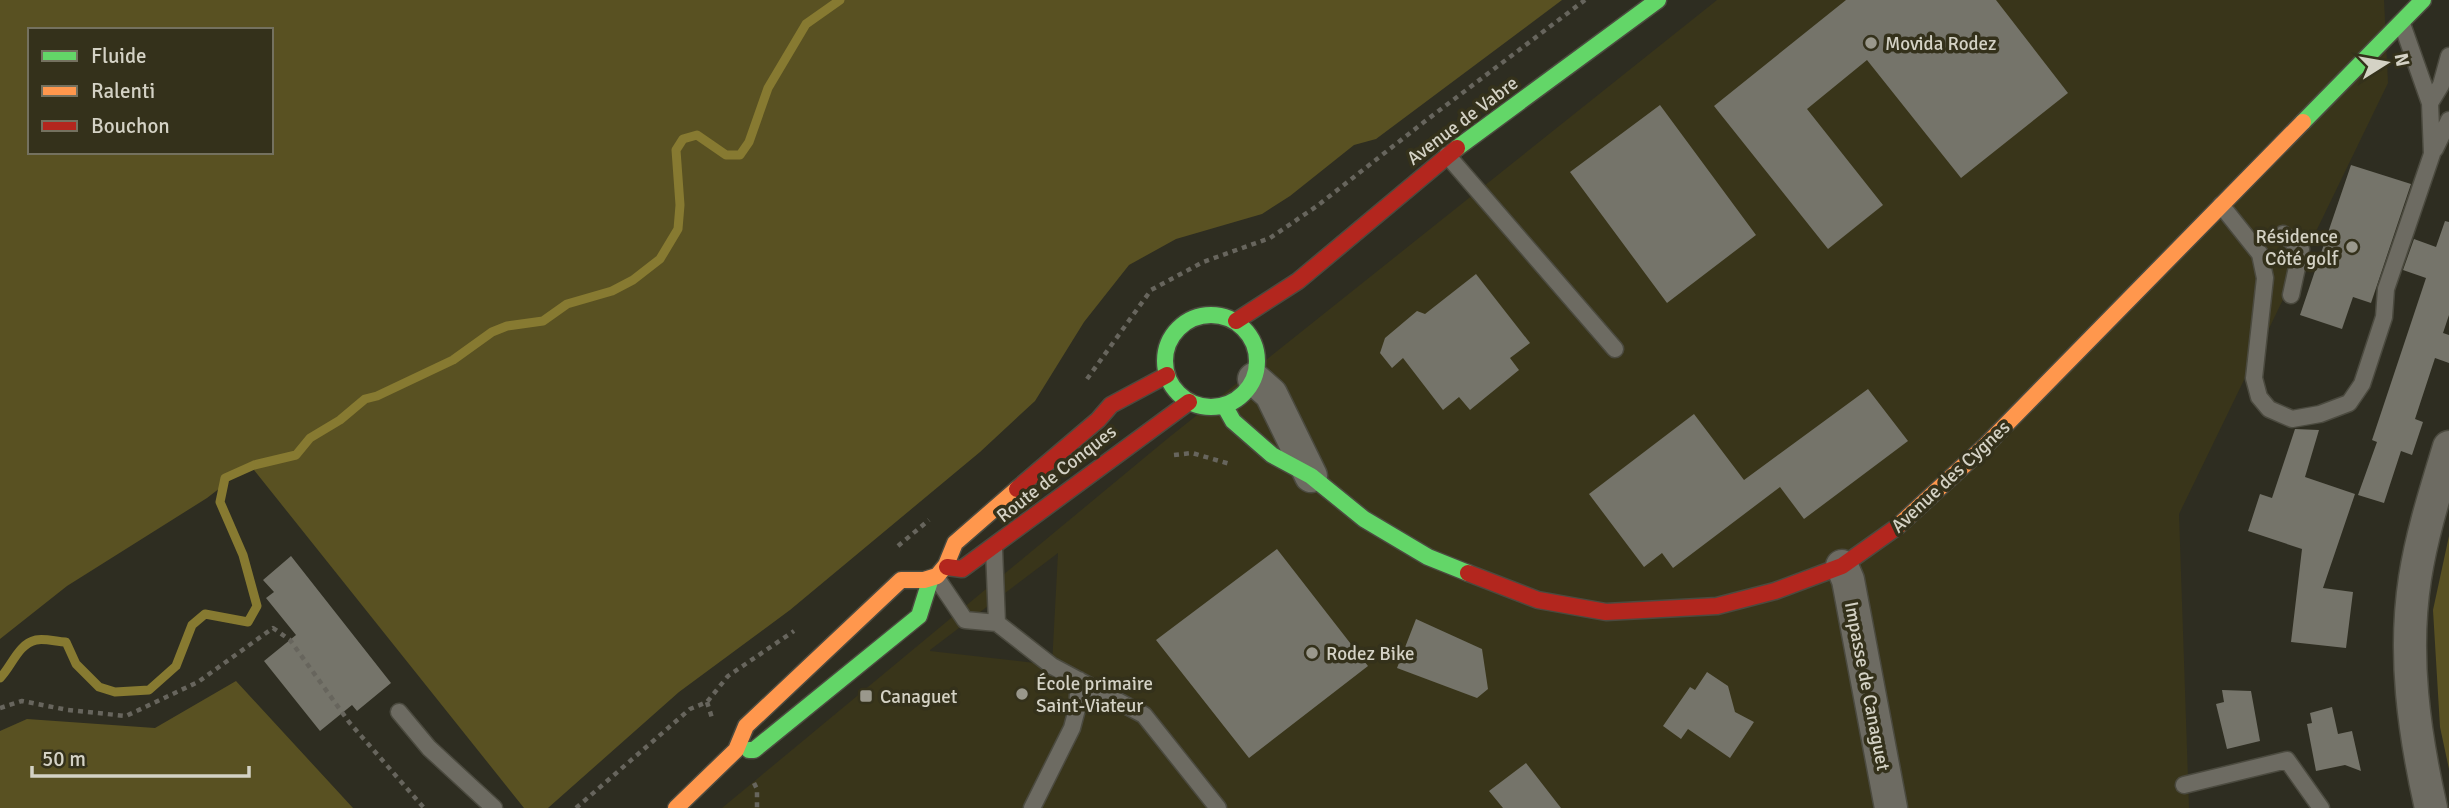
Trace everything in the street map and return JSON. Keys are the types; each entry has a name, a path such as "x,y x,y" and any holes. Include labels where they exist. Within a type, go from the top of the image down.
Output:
{"main road":[{"name":"Avenue de Vabre","path":"1236,321 1298,281 1447,155 1658,0"},
{"name":"Avenue des Cygnes","path":"1224,405 1233,421 1272,455 1311,476 1364,519 1428,557 1538,600 1606,612 1717,606 1775,591 1842,566 1908,519 1965,465 2423,0"},
{"name":"Avenue de Vabre","path":"1277,314 1298,281"},
{"path":"1205,314 1221,315 1236,321 1259,341 1254,379 1242,395 1224,405 1212,407 1189,402 1175,391 1167,375 1165,359 1168,343 1183,324 1205,314"},
{"name":"Route de Conques","path":"736,750 754,750 919,616 955,543 1098,420 1111,405 1167,375"},
{"name":"Route de Conques","path":"677,808 736,750 746,726 901,580 962,569 994,548 1138,436 1189,402"}],"street":[{"name":"Avenue des Cygnes","path":"1254,379 1271,394 1311,476"},
{"path":"2431,808 2416,739 2411,635 2417,566 2428,514 2449,447"},
{"name":"Impasse de Canaguet","path":"1842,566 1848,580 1891,808"}],"lane":[{"path":"2401,22 2430,103 2432,154"},
{"path":"2430,103 2441,85 2449,56"},
{"path":"2221,205 2260,254 2265,278 2254,378 2259,397 2269,410 2292,419 2320,414 2349,403 2362,384 2384,317 2386,289 2432,154 2449,120"},
{"path":"1447,155 1615,349"},
{"path":"2283,234 2301,249 2291,295"},
{"path":"994,548 997,623"},
{"path":"937,575 965,620 997,623 1052,666 1144,715 1219,808"},
{"path":"1032,808 1072,728 1077,709 1079,680"},
{"path":"399,712 429,748 494,808"},
{"path":"2184,785 2287,760 2321,808"}],"path":[{"path":"1086,380 1151,290 1203,262 1270,238 1317,206 1585,0"},
{"path":"1167,456 1192,453 1241,468"},
{"path":"888,555 939,511"},
{"path":"0,708 22,701 68,710 126,716 198,682 273,628 290,639 349,722 424,808"},
{"path":"576,808 690,709 707,702 729,676 796,629"}],"shaded area":[{"path":"0,0 1562,0 1376,139 1354,145 1290,196 1262,214 1176,239 1129,265 1084,322 1035,401 980,452 790,610 679,692 548,808 524,808 250,465 207,498 67,586 0,639"},
{"path":"1717,0 2384,0 2388,83 2179,514 2189,808 722,808 1167,439","holes":["1058,553 1052,665 930,651 930,650"]},
{"path":"2449,536 2449,769 2440,727 2433,610"},
{"path":"236,681 353,808 0,808 0,731 27,719 155,728"}],"building":[{"path":"1846,0 1996,0 2068,93 1961,178 1867,60 1807,109 1883,205 1828,249 1714,106"},
{"path":"1660,105 1756,235 1667,303 1570,172"},
{"name":"Résidence Côté golf","path":"2351,165 2411,184 2371,303 2353,297 2342,329 2300,315"},
{"path":"2445,221 2449,222 2449,315 2443,333 2449,335 2449,363 2435,358 2415,419 2423,422 2412,455 2401,451 2384,503 2358,495 2377,442 2372,440 2426,278 2403,270 2414,239 2436,247"},
{"path":"1476,274 1530,343 1510,358 1519,370 1470,410 1459,397 1443,410 1403,358 1392,368 1380,353 1385,338 1417,311 1425,314"},
{"path":"1868,389 1908,441 1804,519 1780,487 1673,568 1662,553 1644,567 1589,494 1694,414 1744,480"},
{"path":"2295,429 2319,430 2305,477 2355,494 2323,588 2353,592 2346,648 2291,642 2302,549 2248,531 2260,494 2272,498"},
{"path":"1277,549 1368,666 1249,758 1156,640"},
{"path":"291,556 391,683 357,711 352,705 320,731 264,661 296,635 266,598 274,592 263,580"},
{"path":"1416,619 1482,649 1488,689 1477,698 1397,668"},
{"path":"1707,672 1728,686 1735,712 1754,722 1730,758 1688,729 1681,739 1663,726 1690,687 1695,690"},
{"path":"2222,690 2251,691 2260,741 2227,749 2216,704 2224,702"},
{"path":"2332,707 2338,734 2352,731 2361,771 2345,765 2316,771 2307,724 2312,723 2310,713"},
{"path":"1526,763 1561,808 1503,808 1489,791"}],"waterway":[{"path":"0,678 24,646 36,640 47,640 66,642 76,664 99,687 115,692 149,690 176,666 192,625 205,614 248,622 257,606 243,555 220,502 225,478 254,465 296,455 310,438 340,420 365,399 377,396 453,360 492,332 507,326 543,321 567,304 612,291 633,280 660,259 678,229 680,205 676,150 683,139 697,135 726,155 740,155 749,142 768,88 806,24 840,0"}],"traffic: fast":[{"path":"1457,148 1658,0"},
{"path":"2303,122 2423,0"},
{"path":"1211,315 1237,323 1249,335 1257,361 1249,387 1237,399 1211,407 1185,399 1173,387 1165,361 1173,335 1185,323 1211,315"},
{"path":"1224,405 1233,421 1272,455 1311,476 1364,519 1428,557 1468,573"},
{"path":"749,750 754,750 919,616 930,581"}],"traffic: slow":[{"path":"1897,527 1984,447 2303,122"},
{"path":"676,808 736,750 746,726 901,580 924,580 937,576 946,565 955,543 1017,489"}],"traffic: jam":[{"path":"1236,321 1298,281 1457,148"},
{"path":"1017,489 1098,420 1111,405 1167,375"},
{"path":"947,567 962,569 1189,402"},
{"path":"1468,573 1538,600 1606,612 1717,606 1775,591 1842,566 1897,527"}],"place":[{"name":"Movida Rodez","path":"1871,43"},
{"name":"Résidence Côté golf","path":"2352,247"},
{"name":"Rodez Bike","path":"1312,653"},
{"name":"École primaire Saint-Viateur","path":"1022,694"},
{"name":"Canaguet","path":"866,696"}]}
